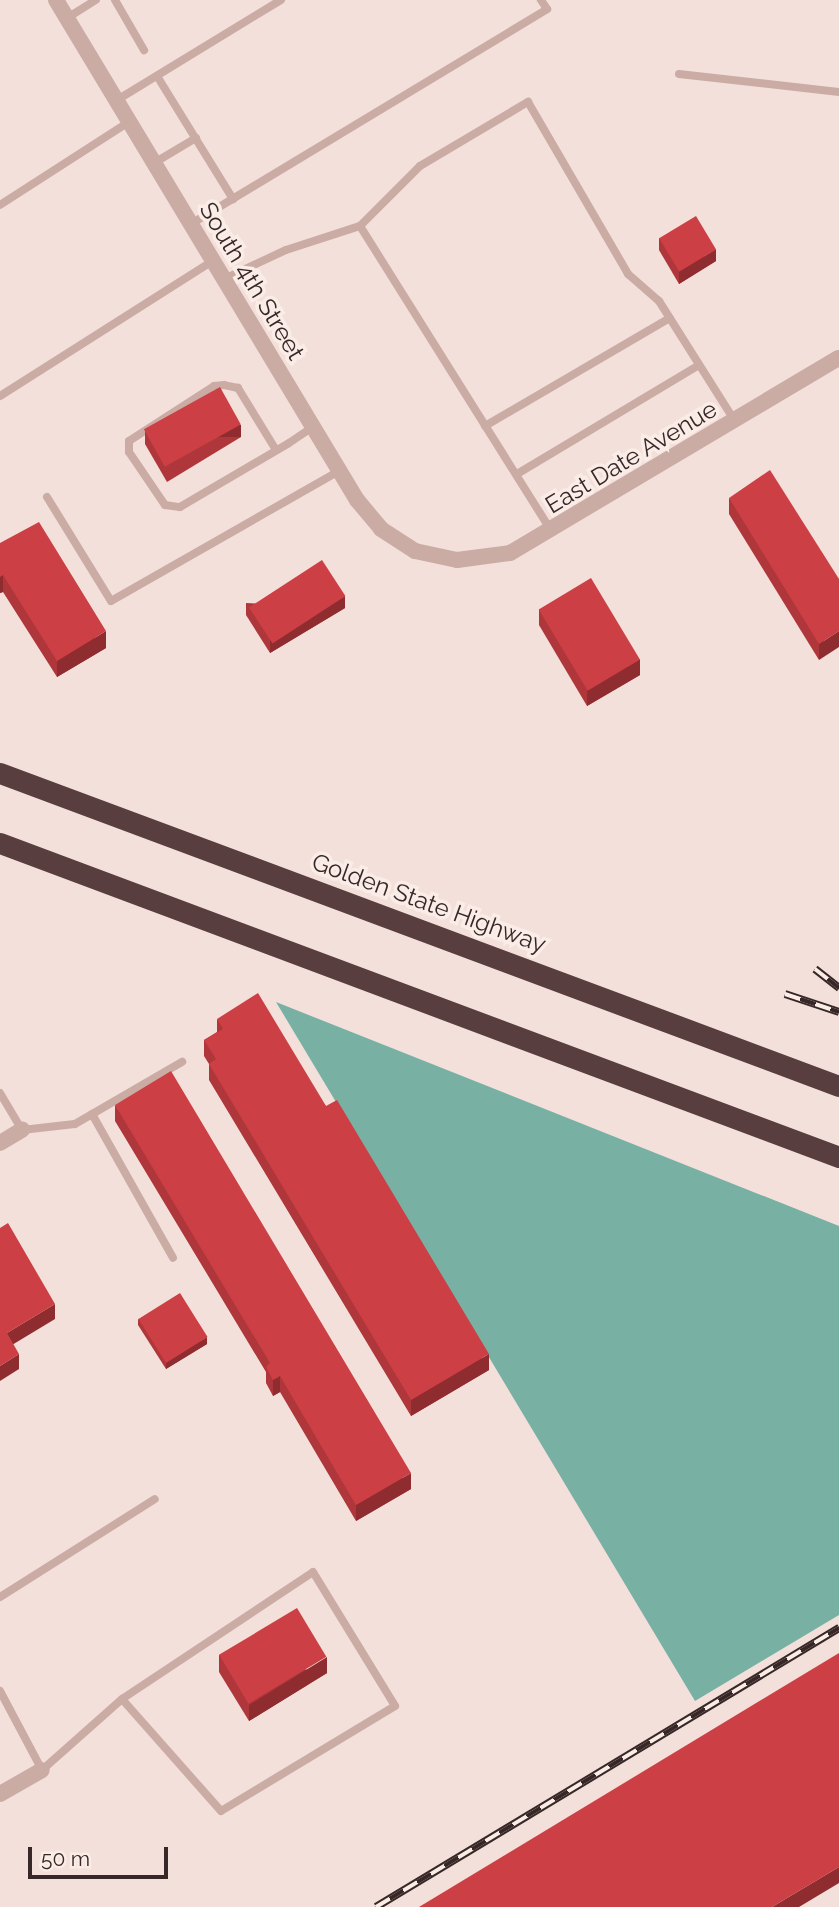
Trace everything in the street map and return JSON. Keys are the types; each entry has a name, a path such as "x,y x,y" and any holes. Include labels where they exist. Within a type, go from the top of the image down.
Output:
{"highway":[{"name":"Golden State Highway","path":"0,772 839,1086"},
{"path":"0,843 839,1157"}],"street":[{"name":"South 4th Street","path":"56,0 340,471 381,528 434,558"},
{"name":"East Date Avenue","path":"434,558 495,557 551,531 839,358"},
{"path":"0,1143 22,1129"},
{"path":"0,1794 42,1770"}],"lane":[{"path":"67,18 96,0"},
{"path":"116,0 144,50"},
{"path":"117,100 281,0"},
{"path":"191,224 547,9 541,0"},
{"path":"679,74 839,92"},
{"path":"157,76 233,199"},
{"path":"224,279 286,250 360,226 420,166 528,102 628,274 659,301 735,421"},
{"path":"0,205 129,122"},
{"path":"154,163 196,138"},
{"path":"360,226 551,531"},
{"path":"0,396 213,261"},
{"path":"485,425 670,318"},
{"path":"517,474 699,365"},
{"path":"276,450 238,388 225,385 214,386 137,432 129,441 129,452 165,505 180,508 276,450 313,427"},
{"path":"47,496 111,601 123,598 340,471"},
{"path":"0,1093 22,1129 75,1124 182,1062"},
{"path":"92,1114 173,1258"},
{"path":"0,1597 155,1499"},
{"path":"0,1691 42,1770 122,1699 313,1572 395,1706 221,1811 122,1699"}],"water":[{"path":"276,1002 839,1226 839,1615 695,1701"}],"building":[{"path":"696,216 716,249 679,272 659,238"},
{"path":"220,387 241,425 165,467 144,429"},
{"path":"770,470 839,579 839,631 819,644 729,498"},
{"path":"39,522 106,631 57,661 3,575 0,577 0,543"},
{"path":"322,560 345,596 272,643 249,607"},
{"path":"591,578 640,659 588,691 539,609"},
{"path":"258,993 326,1106 337,1100 489,1354 411,1400 209,1064 216,1059 204,1040 223,1029 217,1019"},
{"path":"171,1071 411,1473 356,1505 280,1376 273,1380 266,1367 270,1363 115,1105"},
{"path":"8,1223 55,1304 7,1333 19,1354 0,1366 0,1228"},
{"path":"180,1293 208,1337 166,1363 138,1319"},
{"path":"297,1608 326,1657 248,1704 219,1655"},
{"path":"839,1653 839,1867 772,1907 419,1907"}],"railway":[{"path":"815,969 839,988"},
{"path":"785,994 839,1012"},
{"path":"376,1907 839,1628"}]}
